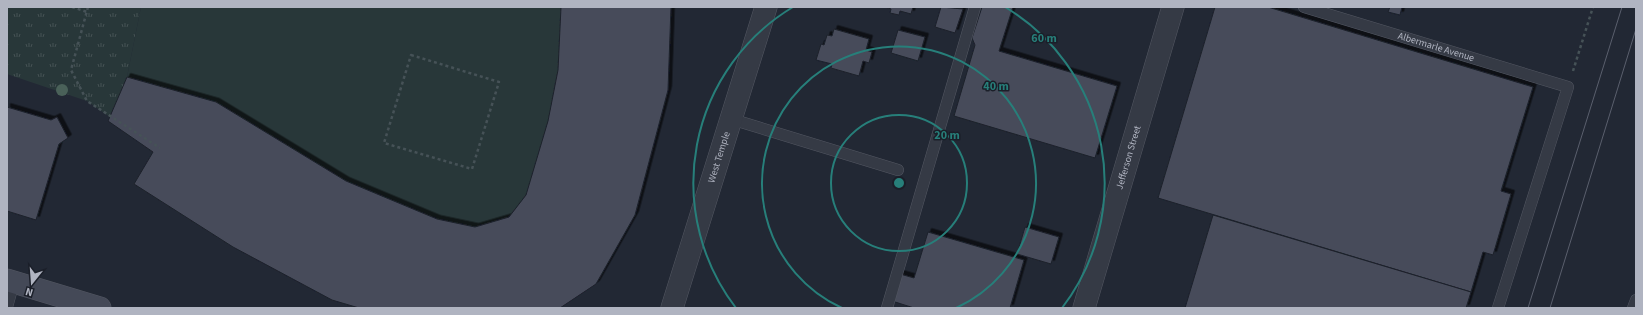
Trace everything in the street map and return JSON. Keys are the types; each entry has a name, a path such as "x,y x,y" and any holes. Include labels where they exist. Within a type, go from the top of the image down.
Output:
{"main road":[{"path":"11,281 73,304 100,308"}],"street":[{"name":"West Temple","path":"672,308 766,7"},
{"name":"Jefferson Street","path":"1084,308 1173,7"}],"lane":[{"path":"887,308 975,7"},
{"name":"Albermarle Avenue","path":"1304,7 1568,87"},
{"path":"1498,308 1568,87"},
{"path":"731,119 898,170"},
{"path":"7,307 11,281"},
{"path":"1633,308 1636,300"}],"path":[{"path":"72,7 87,12"},
{"path":"88,7 71,70 87,101 160,148"},
{"path":"1568,87 1593,7"},
{"path":"411,55 499,82 472,169 384,143 411,55"}],"green space":[{"path":"7,7 141,7 127,77 110,117 87,101 7,74"},
{"path":"141,7 561,7 558,70 548,121 526,195 509,217 475,227 437,219 346,181 216,102 127,77"}],"building":[{"path":"561,7 671,7 668,90 635,215 596,284 560,308 359,308 332,300 233,247 134,184 153,152 108,121 127,77 216,102 346,181 437,219 475,227 509,217 526,195 548,121 558,70"},
{"path":"885,7 913,7 911,14 900,11 899,15 890,13 891,9"},
{"path":"941,7 963,9 955,33 935,27"},
{"path":"982,7 1013,7 999,51 1117,86 1095,158 954,116 975,45 972,38"},
{"path":"1215,7 1268,7 1533,87 1501,191 1511,194 1493,255 1483,252 1471,292 1158,198"},
{"path":"1390,7 1402,7 1400,15 1388,12"},
{"path":"834,29 869,39 866,50 872,52 869,63 863,61 859,76 831,68 832,64 816,60 821,44 824,45 827,35 832,36"},
{"path":"898,30 925,37 918,61 891,53"},
{"path":"7,107 51,120 57,117 68,138 59,144 36,220 7,211"},
{"path":"1213,215 1471,292 1466,308 1185,308"},
{"path":"1025,227 1059,237 1051,264 1017,254"},
{"path":"928,232 1024,260 1010,308 914,308 892,301 900,274 914,278"}],"tram line":[{"path":"1528,308 1622,7"},
{"path":"1550,308 1636,29"}]}
